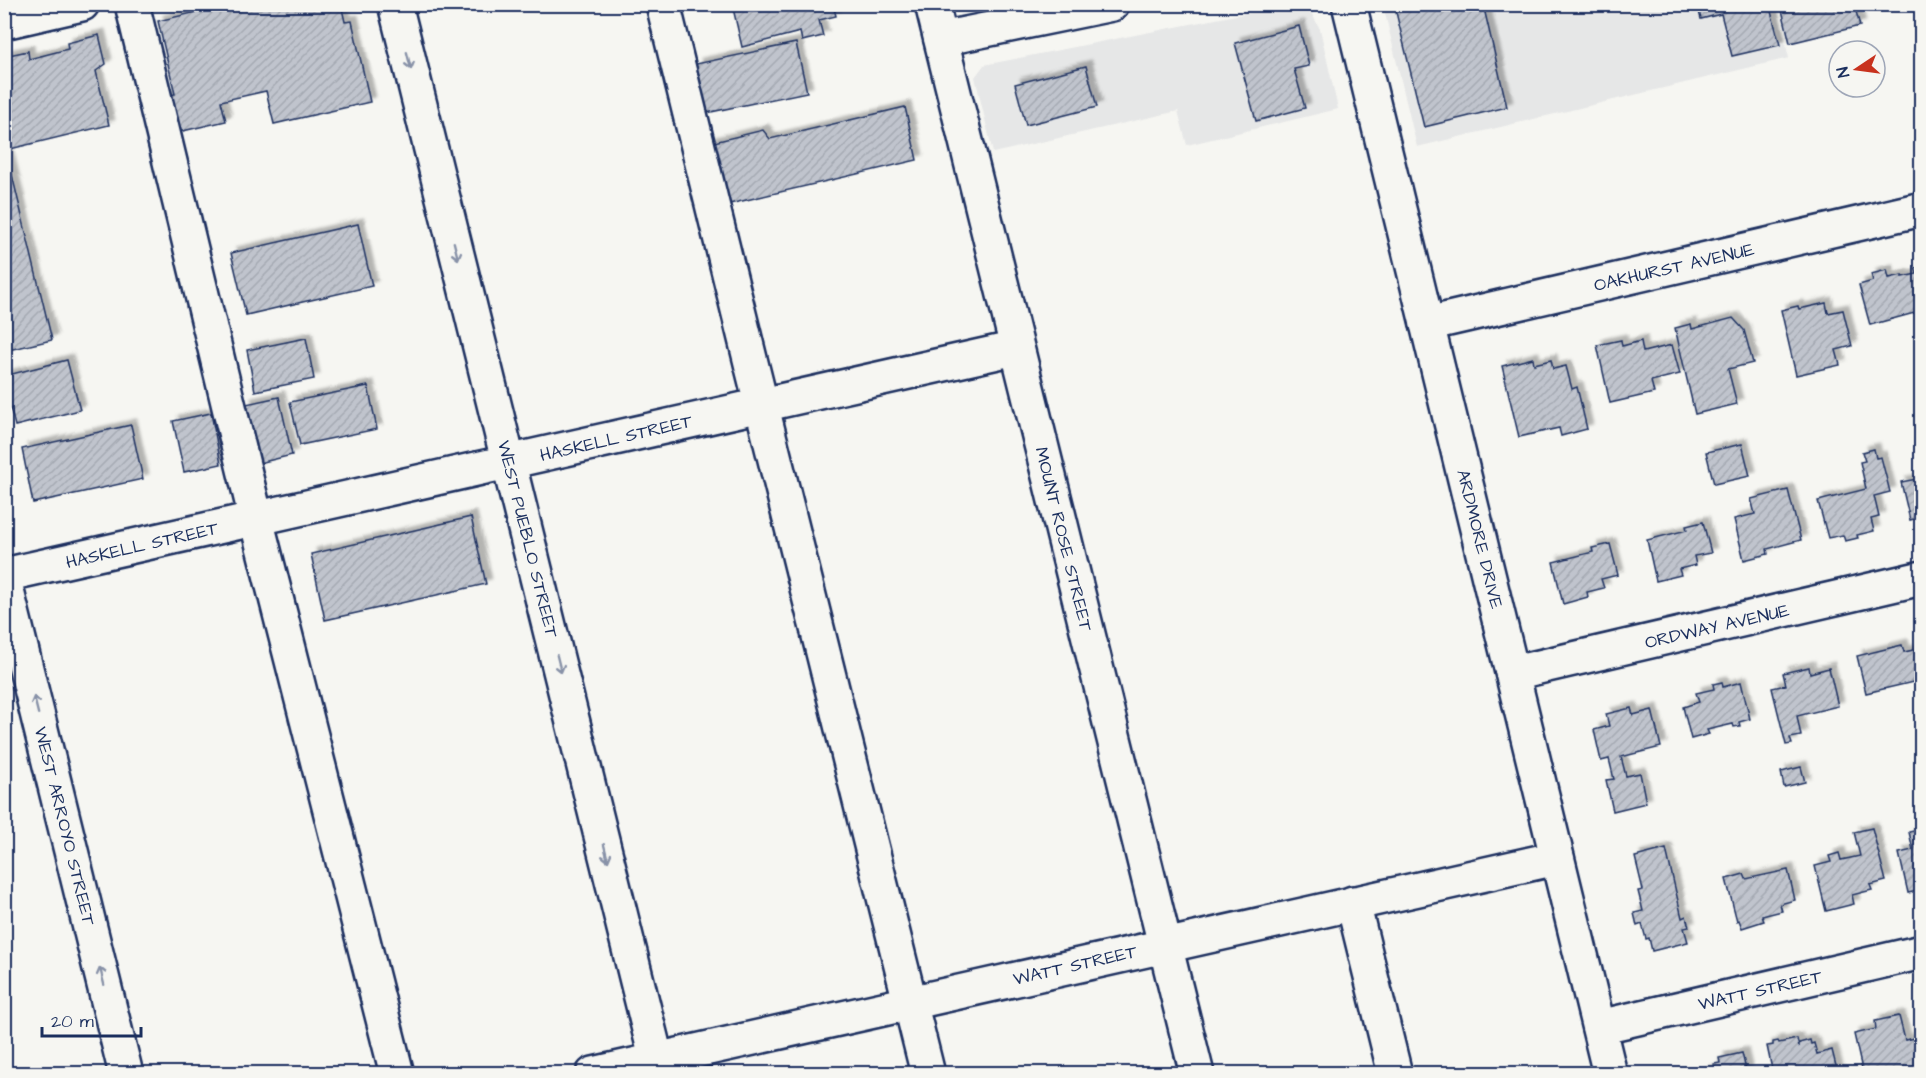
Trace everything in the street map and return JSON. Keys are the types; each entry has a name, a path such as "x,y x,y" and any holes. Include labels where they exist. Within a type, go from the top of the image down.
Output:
{"street":[{"path":"4,22 82,4"},
{"path":"132,4 256,519 397,1074"},
{"name":"WEST PUEBLO STREET","path":"395,4 658,1067"},
{"path":"663,4 928,1074"},
{"name":"MOUNT ROSE STREET","path":"932,4 1197,1074"},
{"path":"941,39 1112,4"},
{"name":"ARDMORE DRIVE","path":"1349,4 1610,1074"},
{"name":"OAKHURST AVENUE","path":"1427,324 1922,209"},
{"name":"HASKELL STREET","path":"4,577 1016,348"},
{"name":"WEST ARROYO STREET","path":"4,577 126,1074"},
{"name":"ORDWAY AVENUE","path":"1513,673 1922,578"},
{"name":"WATT STREET","path":"593,1074 658,1067 911,1002 1557,858"},
{"path":"1353,903 1395,1074"},
{"name":"WATT STREET","path":"1599,1027 1922,952"}],"shaded area":[{"path":"1383,5 1776,5 1789,58 1417,147"},
{"path":"1282,6 1296,7 1312,14 1320,29 1338,109 1187,145 1178,111 993,153 975,77 984,65"}],"building":[{"path":"231,4 341,4 345,22 352,21 370,102 274,124 266,91 221,101 226,121 174,133 165,96 175,94 158,21"},
{"path":"732,4 833,4 836,16 819,20 823,36 802,41 800,32 742,47"},
{"path":"1394,4 1483,4 1507,107 1424,127"},
{"path":"1697,4 1769,4 1780,45 1732,56 1721,14 1701,19"},
{"path":"1787,4 1854,4 1860,26 1790,43 1781,6"},
{"path":"1299,26 1309,66 1294,69 1305,108 1256,121 1235,43"},
{"path":"99,35 106,64 96,71 109,125 6,150 52,340 4,351 4,56 28,51 29,59 68,49 67,43"},
{"path":"796,43 807,92 706,113 696,64"},
{"path":"1086,66 1097,107 1026,125 1015,84"},
{"path":"905,107 917,160 725,205 710,143 763,130 770,139"},
{"path":"358,224 372,286 246,315 231,253"},
{"path":"1921,266 1922,311 1870,325 1859,285 1873,281 1871,274 1887,270 1889,278 1902,275 1902,277 1917,274 1915,268"},
{"path":"1826,303 1828,313 1843,310 1852,346 1836,350 1840,365 1796,375 1781,310"},
{"path":"1733,318 1744,330 1753,363 1728,369 1737,404 1695,414 1675,328 1691,324 1692,329"},
{"path":"306,338 314,379 255,391 247,350"},
{"path":"1621,340 1622,346 1641,341 1643,352 1672,345 1680,374 1651,381 1654,393 1610,403 1597,345"},
{"path":"1533,358 1534,364 1551,360 1553,369 1566,366 1572,389 1577,387 1587,429 1561,436 1559,428 1519,437 1502,366"},
{"path":"67,360 80,410 15,426 4,376"},
{"path":"368,386 377,429 300,445 290,402"},
{"path":"279,397 292,455 259,463 246,404"},
{"path":"211,413 221,464 184,472 173,421"},
{"path":"131,425 143,479 33,503 22,449"},
{"path":"1742,444 1750,476 1714,484 1706,452"},
{"path":"1874,449 1876,458 1881,457 1890,492 1874,496 1879,517 1871,519 1874,531 1845,541 1843,535 1828,538 1818,501 1866,489 1860,462 1865,461 1862,452"},
{"path":"1922,478 1922,517 1910,520 1901,482"},
{"path":"1788,490 1801,540 1767,549 1768,554 1744,560 1734,519 1755,514 1751,499"},
{"path":"471,517 486,584 325,620 311,554"},
{"path":"1703,522 1711,553 1694,556 1696,565 1679,569 1681,575 1656,581 1647,540 1687,530 1686,526"},
{"path":"1610,544 1618,575 1601,579 1604,588 1587,592 1588,597 1563,604 1553,562 1593,552 1592,548"},
{"path":"1902,645 1904,652 1918,649 1922,662 1922,680 1866,693 1857,656"},
{"path":"1809,667 1810,673 1829,668 1838,706 1797,716 1801,736 1790,738 1792,744 1786,745 1772,688 1786,685 1783,673"},
{"path":"1722,682 1723,687 1741,682 1750,719 1739,722 1740,726 1734,727 1733,724 1707,730 1709,734 1691,739 1683,707 1699,702 1696,693 1714,689 1713,684"},
{"path":"1631,708 1633,715 1652,710 1661,747 1621,757 1626,776 1640,773 1646,803 1613,811 1606,780 1614,779 1609,759 1601,761 1594,730 1609,726 1606,714"},
{"path":"1801,767 1805,782 1784,787 1781,772"},
{"path":"1872,828 1886,881 1870,885 1872,890 1852,895 1854,904 1826,911 1815,866 1831,862 1829,856 1839,853 1841,860 1860,856 1854,832"},
{"path":"1922,829 1922,890 1908,893 1899,853 1913,850 1909,832"},
{"path":"1666,849 1682,918 1686,916 1689,927 1684,928 1688,942 1652,951 1642,924 1637,926 1634,913 1643,911 1638,891 1643,890 1635,857"},
{"path":"1788,870 1795,900 1780,904 1782,911 1762,916 1764,921 1742,928 1739,920 1737,921 1726,879 1744,874 1746,879"},
{"path":"1899,1016 1905,1040 1922,1036 1922,1070 1909,1072 1908,1068 1886,1074 1863,1074 1854,1034 1876,1029 1875,1021"},
{"path":"1797,1039 1799,1047 1799,1043 1810,1040 1811,1044 1814,1043 1817,1054 1832,1050 1838,1074 1773,1074 1767,1046 1773,1045 1773,1042"},
{"path":"1742,1053 1747,1074 1696,1074 1715,1069 1714,1064 1720,1063 1719,1058"}]}
